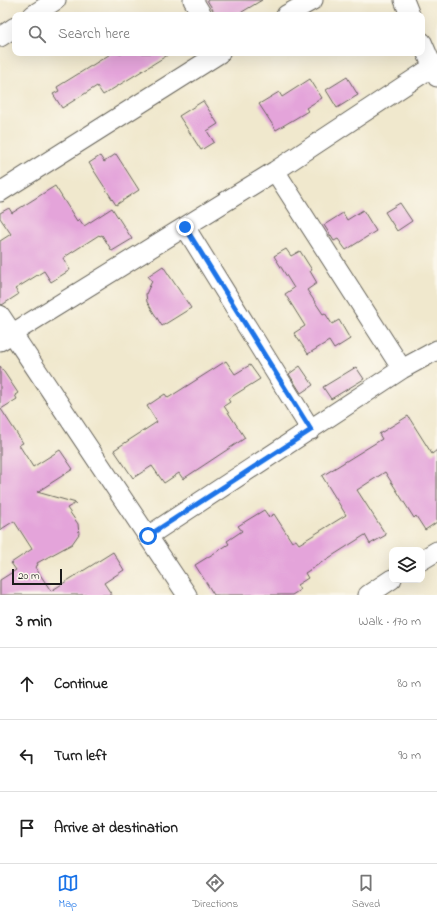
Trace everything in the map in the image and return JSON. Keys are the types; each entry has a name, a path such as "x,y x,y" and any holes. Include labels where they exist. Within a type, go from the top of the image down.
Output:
{"street":[{"path":"38,12 56,0"},
{"path":"193,0 200,12"},
{"path":"291,12 313,0"},
{"path":"404,0 409,12"},
{"path":"0,37 12,29"},
{"path":"6,337 275,171 436,69 425,48"},
{"path":"0,192 215,56"},
{"path":"275,171 402,369"},
{"path":"185,227 311,430"},
{"path":"0,314 6,337 148,536 187,595"},
{"path":"148,536 402,369 437,350"},
{"path":"425,558 437,551"},
{"path":"368,595 389,581"}],"building":[{"path":"207,0 262,0 242,12 214,12"},
{"path":"107,56 166,56 103,95 97,86 62,108 53,94 59,91 57,87"},
{"path":"347,77 358,95 337,108 326,90"},
{"path":"310,79 322,98 306,108 308,111 276,130 259,104 279,92 282,97"},
{"path":"203,101 218,124 207,131 214,142 201,150 179,116"},
{"path":"116,154 139,190 116,205 89,163 100,156 104,162"},
{"path":"55,186 77,221 79,219 84,226 112,208 132,239 112,251 102,235 99,235 63,258 70,270 51,282 44,271 15,289 19,294 2,305 0,304 0,241 11,234 0,218 0,213 9,208 12,213"},
{"path":"400,203 412,221 397,231 385,212"},
{"path":"363,210 376,231 346,250 338,239 334,241 324,225 343,213 347,220"},
{"path":"286,249 291,256 300,251 312,270 310,271 317,283 307,290 323,314 325,313 332,324 339,320 350,339 334,349 329,341 308,354 294,333 305,326 285,294 294,288 274,256"},
{"path":"163,266 191,308 162,326 147,302 146,294 152,281 148,276"},
{"path":"226,361 235,374 250,365 260,379 228,399 230,402 224,406 245,438 183,479 179,473 164,483 152,466 133,478 114,450 157,422 147,406 165,394 168,398"},
{"path":"0,366 18,393 15,395 17,399 1,409 23,443 19,445 33,467 60,450 73,469 37,492 76,503 67,508 78,524 79,534 72,544 37,563 38,565 35,567 51,591 113,552 124,570 104,583 112,595 0,595 0,580 16,570 11,563 32,549 14,521 0,530"},
{"path":"300,366 313,385 301,393 289,374"},
{"path":"356,367 364,379 331,399 323,387"},
{"path":"408,416 432,454 437,450 437,522 425,530 416,516 414,518 385,472 357,490 386,535 370,544 365,535 305,573 308,578 297,585 300,590 292,595 214,595 195,565 229,544 227,541 242,531 238,526 264,510 269,517 274,514 292,542 296,540 299,544 346,515 322,476 382,439 379,434"}],"route":[{"path":"148,536 311,430 185,227"}]}
